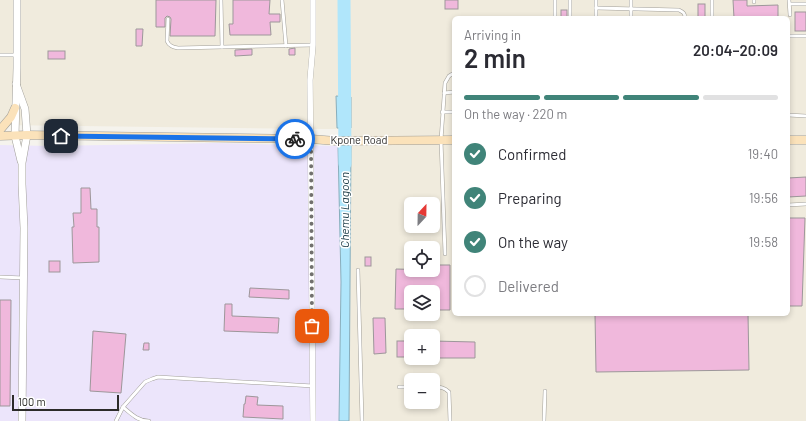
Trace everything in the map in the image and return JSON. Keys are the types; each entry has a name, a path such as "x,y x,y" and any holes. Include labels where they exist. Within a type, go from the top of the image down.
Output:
{"main road":[{"path":"0,130 11,117 15,108"},
{"name":"Kpone Road","path":"0,136 27,135 336,140 452,140"},
{"path":"790,140 806,140"}],"street":[{"path":"17,0 15,136 22,163"},
{"path":"313,0 313,45 310,80 313,421"},
{"path":"16,84 25,109 27,135 22,163 24,228 22,421"}],"lane":[{"path":"221,0 222,47"},
{"path":"282,0 286,46"},
{"path":"555,0 555,16"},
{"path":"570,0 570,16"},
{"path":"596,0 596,16"},
{"path":"631,0 631,16"},
{"path":"712,0 712,16"},
{"path":"789,0 790,16"},
{"path":"790,4 806,4"},
{"path":"596,8 679,10 683,12 685,16"},
{"path":"168,19 167,41 172,47 313,45"},
{"path":"790,36 806,36"},
{"path":"0,55 17,55"},
{"path":"445,254 441,140 442,112 445,83 449,76 452,74"},
{"path":"444,93 452,92"},
{"path":"442,112 452,112"},
{"path":"790,115 806,116"},
{"path":"790,205 806,204"},
{"path":"358,270 362,421"},
{"path":"0,277 24,278"},
{"path":"116,421 123,407 145,382 158,377 313,386"},
{"path":"399,387 404,387"},
{"path":"440,387 449,392 450,421"},
{"path":"544,421 545,391"},
{"path":"123,407 134,416 150,421"}],"shaded area":[{"path":"0,0 806,0 806,421 349,421 351,129 0,125"},
{"path":"215,143 338,146 341,282 339,421 0,421 0,145 50,146"}],"water":[{"path":"336,96 351,97 351,128 337,128"},
{"path":"338,146 351,146 349,421 339,421 341,282"}],"building":[{"path":"156,0 216,0 215,36 170,36 170,17 167,16 165,18 165,27 156,27"},
{"path":"233,0 270,0 269,14 280,14 280,22 270,22 271,35 230,35 229,24 233,24"},
{"path":"445,0 458,0 458,9 445,9"},
{"path":"733,0 747,0 747,6 778,5 778,16 734,16"},
{"path":"698,4 705,4 705,16 698,16"},
{"path":"561,10 567,10 567,16 561,16"},
{"path":"795,12 806,12 806,31 795,31"},
{"path":"136,29 143,29 142,46 136,46"},
{"path":"295,48 295,55 289,55 289,49"},
{"path":"252,49 252,55 235,56 235,50"},
{"path":"48,51 65,51 65,59 48,59"},
{"path":"806,177 806,196 790,197 790,178"},
{"path":"81,188 90,188 91,209 97,209 97,227 99,227 99,262 73,263 73,213 81,213"},
{"path":"790,218 805,218 802,306 790,306"},
{"path":"365,257 371,257 371,266 365,266"},
{"path":"49,261 60,261 60,272 49,272"},
{"path":"440,265 450,265 450,310 440,310 440,285 404,285 404,309 395,309 396,269 404,269 404,277 440,277"},
{"path":"250,288 289,290 289,299 249,297"},
{"path":"0,300 11,300 10,406 0,406"},
{"path":"225,304 232,304 232,316 279,318 278,333 224,331"},
{"path":"595,316 748,316 749,370 596,372"},
{"path":"373,318 385,318 386,353 374,354"},
{"path":"93,331 126,334 121,393 90,391"},
{"path":"397,341 404,341 404,357 397,357"},
{"path":"440,341 475,342 475,358 440,358"},
{"path":"144,343 149,343 149,350 143,350"},
{"path":"246,396 258,397 257,405 283,406 283,419 243,417"}],"waterway":[{"name":"Chemu Lagoon","path":"344,0 345,164"}],"way so far":[{"path":"295,139 311,139 312,326"}],"route":[{"path":"61,136 295,139"}]}
